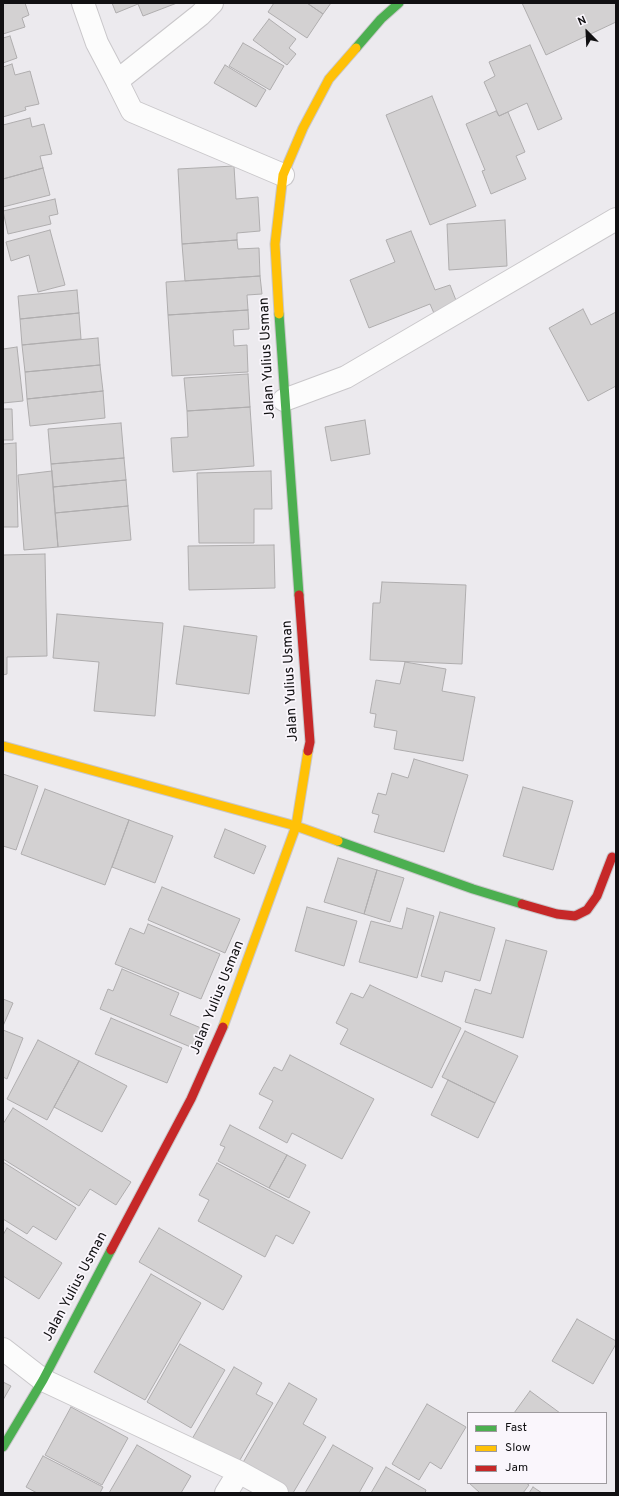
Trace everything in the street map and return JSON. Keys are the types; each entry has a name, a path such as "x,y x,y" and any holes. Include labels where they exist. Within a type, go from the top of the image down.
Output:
{"street":[{"path":"83,3 97,43 132,111 283,176"},
{"path":"117,80 200,15 212,3"},
{"name":"Jalan Yulius Usman","path":"3,1448 43,1380 191,1099 229,1014 296,826 310,742 284,400 275,244 283,176 303,128 329,79 381,19 399,3"},
{"path":"284,400 346,377 616,219"},
{"path":"3,746 296,826 473,889 556,914 575,916 587,910 597,896 612,857"},
{"path":"3,1349 43,1380 239,1472 277,1493"},
{"path":"226,1493 239,1472"}],"building":[{"path":"25,3 29,15 22,18 25,27 3,34 3,4"},
{"path":"112,3 177,3 143,16 138,4 116,13"},
{"path":"274,3 307,3 323,14 307,38 268,12"},
{"path":"307,3 331,3 323,14"},
{"path":"522,3 616,3 616,22 546,55"},
{"path":"269,19 296,39 289,48 296,54 287,65 253,40"},
{"path":"10,36 17,58 3,63 3,38"},
{"path":"243,43 284,66 270,90 229,66"},
{"path":"530,45 562,119 538,130 527,103 499,116 484,82 495,76 489,62"},
{"path":"12,64 15,75 30,71 39,104 25,107 26,110 3,117 3,67"},
{"path":"225,65 266,90 256,107 214,83"},
{"path":"432,96 476,206 430,225 386,115"},
{"path":"496,111 499,116 508,112 525,152 516,156 526,179 491,194 482,171 485,170 466,124"},
{"path":"30,118 32,127 44,124 52,154 40,156 43,168 3,179 3,125"},
{"path":"234,166 236,199 258,197 260,231 237,233 237,240 182,244 178,169"},
{"path":"43,168 50,195 3,207 3,179"},
{"path":"55,199 58,214 49,216 51,224 8,234 3,211"},
{"path":"505,220 507,266 449,270 447,224"},
{"path":"50,230 65,285 38,292 29,255 11,261 6,242"},
{"path":"411,231 435,290 450,285 459,308 436,318 430,304 369,328 350,280 395,262 386,240"},
{"path":"237,240 238,249 259,248 260,276 185,281 182,244"},
{"path":"260,276 262,294 247,295 248,310 168,315 166,282"},
{"path":"77,290 79,313 20,319 18,296"},
{"path":"583,309 591,325 616,312 616,386 588,401 549,328"},
{"path":"248,310 249,329 233,330 234,346 247,345 248,372 172,376 168,315"},
{"path":"79,313 81,339 22,345 20,319"},
{"path":"98,338 100,365 25,372 22,345"},
{"path":"17,347 23,401 3,403 3,349"},
{"path":"100,365 103,391 27,399 25,372"},
{"path":"248,374 250,407 187,411 184,378"},
{"path":"103,391 105,418 30,426 27,399"},
{"path":"250,407 254,466 173,472 171,438 188,437 187,411"},
{"path":"3,409 12,409 13,440 3,440"},
{"path":"365,420 370,454 331,461 325,427"},
{"path":"121,423 124,458 51,464 48,429"},
{"path":"16,443 18,527 3,527 3,444"},
{"path":"124,458 126,480 53,487 51,464"},
{"path":"52,471 58,547 24,550 18,475"},
{"path":"271,471 272,509 254,509 254,543 199,543 197,473"},
{"path":"126,480 128,506 55,513 53,487"},
{"path":"128,506 131,540 58,547 55,513"},
{"path":"274,545 275,588 189,590 188,546"},
{"path":"45,554 47,656 7,657 7,674 3,675 3,555"},
{"path":"382,582 466,585 462,664 370,660 373,603 380,603"},
{"path":"57,614 163,623 155,716 94,711 99,662 53,658"},
{"path":"184,626 257,636 249,694 176,684"},
{"path":"405,662 446,669 442,691 475,697 463,761 394,749 397,731 374,727 376,714 370,713 376,680 400,684"},
{"path":"414,759 468,775 444,852 374,832 379,815 372,813 378,793 386,795 392,773 408,778"},
{"path":"3,774 38,786 16,850 3,846"},
{"path":"523,787 573,801 553,870 503,856"},
{"path":"45,789 129,820 105,885 21,854"},
{"path":"129,820 173,836 155,883 112,867"},
{"path":"225,829 266,846 254,874 214,857"},
{"path":"338,858 377,870 364,914 324,902"},
{"path":"377,870 404,878 390,922 364,914"},
{"path":"162,887 240,919 225,953 148,920"},
{"path":"307,907 357,921 344,966 295,951"},
{"path":"407,908 434,916 417,978 359,962 371,921 402,929"},
{"path":"440,912 495,928 480,981 445,971 442,982 421,976"},
{"path":"148,924 220,954 201,999 115,964 130,928 144,934"},
{"path":"506,940 547,951 523,1038 465,1022 475,989 491,994"},
{"path":"122,969 179,993 170,1015 201,1028 193,1048 100,1009 108,989 113,991"},
{"path":"370,985 461,1028 432,1088 340,1044 348,1029 336,1023 351,993 363,998"},
{"path":"3,999 13,1003 3,1026"},
{"path":"111,1018 182,1048 167,1083 95,1054"},
{"path":"3,1030 23,1038 7,1079 3,1077"},
{"path":"465,1031 518,1056 495,1103 442,1077"},
{"path":"38,1040 79,1061 47,1120 7,1099"},
{"path":"290,1055 374,1099 342,1159 292,1133 287,1143 259,1128 273,1101 259,1094 274,1067 282,1071"},
{"path":"79,1061 127,1086 102,1132 54,1107"},
{"path":"448,1080 495,1103 478,1138 431,1115"},
{"path":"13,1108 131,1182 116,1205 90,1189 79,1206 3,1159 3,1124"},
{"path":"230,1125 287,1155 269,1188 218,1161 225,1147 220,1145"},
{"path":"287,1155 306,1165 289,1198 269,1188"},
{"path":"3,1162 76,1208 56,1240 33,1226 27,1234 3,1219"},
{"path":"217,1163 310,1212 293,1244 276,1235 265,1257 198,1221 209,1200 199,1195"},
{"path":"7,1228 62,1263 39,1299 3,1276 3,1235"},
{"path":"159,1228 242,1276 223,1310 139,1262"},
{"path":"151,1274 201,1303 145,1400 94,1372"},
{"path":"577,1319 616,1341 616,1344 593,1384 552,1361"},
{"path":"180,1344 225,1370 191,1428 147,1402"},
{"path":"234,1367 262,1383 256,1394 273,1403 237,1465 192,1439"},
{"path":"3,1382 11,1386 3,1400"},
{"path":"289,1383 317,1399 303,1424 326,1437 293,1493 288,1493 241,1466"},
{"path":"530,1391 559,1412 515,1412"},
{"path":"427,1404 466,1427 441,1469 430,1462 419,1480 392,1464"},
{"path":"71,1407 128,1438 102,1485 45,1455"},
{"path":"137,1445 191,1476 181,1493 109,1493"},
{"path":"333,1445 373,1468 359,1493 305,1493"},
{"path":"43,1456 103,1487 100,1493 37,1493 26,1487"},
{"path":"386,1467 426,1490 425,1493 371,1493"},
{"path":"470,1484 529,1485 523,1493 480,1493"},
{"path":"533,1487 542,1493 529,1493"}],"traffic: fast":[{"path":"356,48 381,19 399,3"},
{"path":"279,314 299,595"},
{"path":"338,841 473,889 522,904"},
{"path":"3,1447 43,1380 111,1250"}],"traffic: slow":[{"path":"279,314 275,244 283,175 303,128 329,79 356,48"},
{"path":"3,746 296,826 338,841"},
{"path":"223,1027 296,826 308,751"}],"traffic: jam":[{"path":"299,595 310,742 308,751"},
{"path":"522,904 557,914 575,916 587,910 597,896 612,857"},
{"path":"111,1250 191,1099 223,1027"}]}
